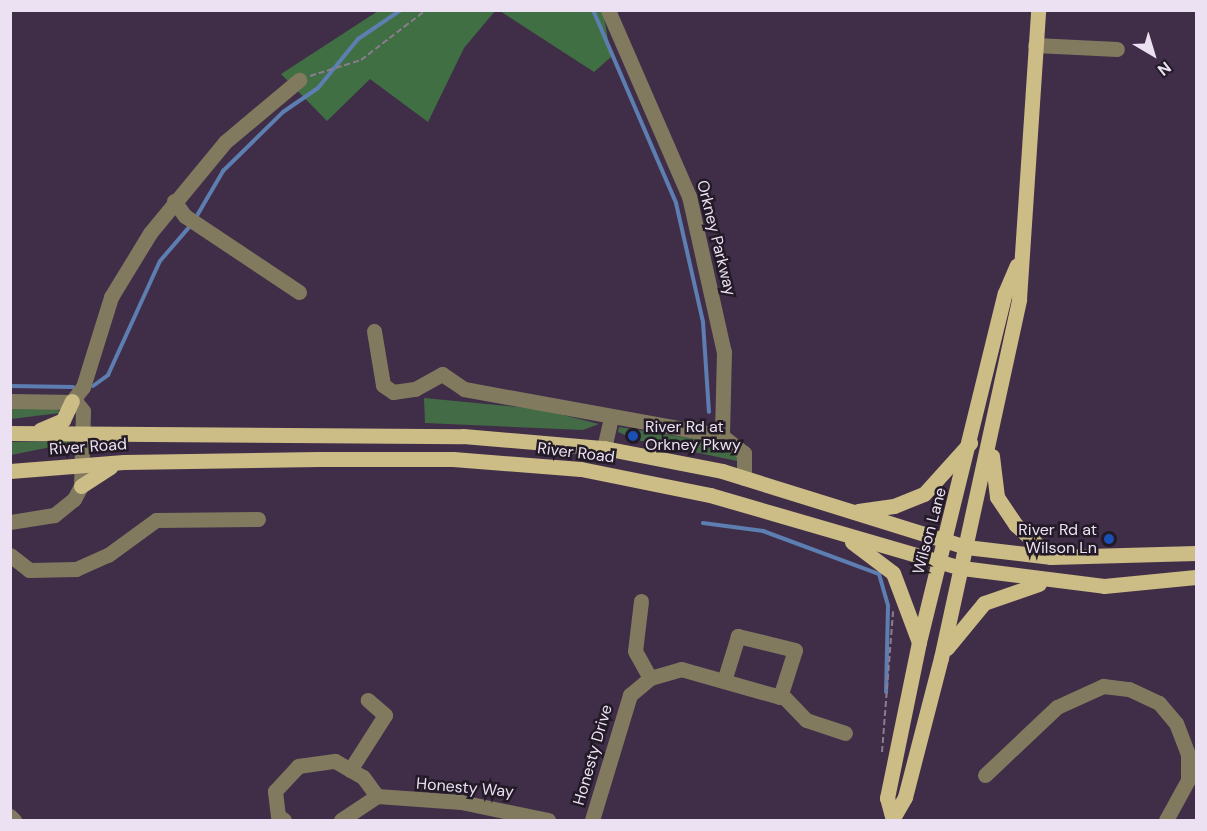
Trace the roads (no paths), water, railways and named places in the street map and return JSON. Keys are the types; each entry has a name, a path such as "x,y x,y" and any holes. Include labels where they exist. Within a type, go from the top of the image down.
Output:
{"main road":[{"name":"Wilson Lane","path":"893,819 905,797 941,658 990,446 1019,299 1038,10"},
{"name":"Wilson Lane","path":"893,819 887,798 919,642 972,440 1005,293 1020,257"},
{"path":"31,433 63,420 72,401"},
{"name":"River Road","path":"10,433 463,436 604,448 744,478 966,547 1051,557 1197,553"},
{"path":"852,512 894,506 924,494 972,440"},
{"path":"990,446 997,497 1016,525 1051,557"},
{"name":"River Road","path":"10,471 124,462 453,459 581,469 710,495 962,568 1047,582 1104,586 1197,577"},
{"path":"81,486 124,462"},
{"path":"832,531 893,573 919,642"},
{"path":"941,658 984,603 1047,582"}],"street":[{"name":"Orkney Parkway","path":"608,10 689,196 724,352 722,436"},
{"path":"1035,45 1117,49"},
{"path":"72,401 83,387 111,297 174,201 225,142 300,80"},
{"path":"174,201 187,217 299,292"},
{"path":"374,331 387,389 415,389 442,374 464,389 722,436 744,453 744,478"},
{"path":"10,401 72,401 82,407 81,486 66,508 54,515 10,522"},
{"path":"604,448 611,417"},
{"path":"10,555 29,570 75,569 108,555 156,520 258,519"},
{"path":"640,601 635,651 650,678"},
{"path":"724,681 738,636 795,650 781,694 806,720 845,733"},
{"name":"Honesty Drive","path":"592,820 630,695 650,678 681,669 781,694"},
{"path":"985,775 1057,707 1103,686 1129,690 1159,703 1176,723 1188,754 1185,790 1166,820"},
{"path":"350,770 385,715 368,700"},
{"path":"284,820 278,816 275,791 298,766 335,761 350,770 377,796 341,820"},
{"name":"Honesty Way","path":"377,796 461,802 548,820"},
{"path":"10,816 14,820"}],"waterway":[{"path":"195,219 223,171 283,112 318,88 358,39 401,10"},
{"path":"593,10 676,203 703,322 709,412"},
{"path":"93,386 108,375 160,261 191,225"},
{"path":"10,386 73,387"},
{"path":"703,523 763,531 879,574 888,606 886,692"}],"place":[{"name":"River Rd at Orkney Pkwy","path":"633,436"},
{"name":"River Rd at Wilson Ln","path":"1109,539"}]}
